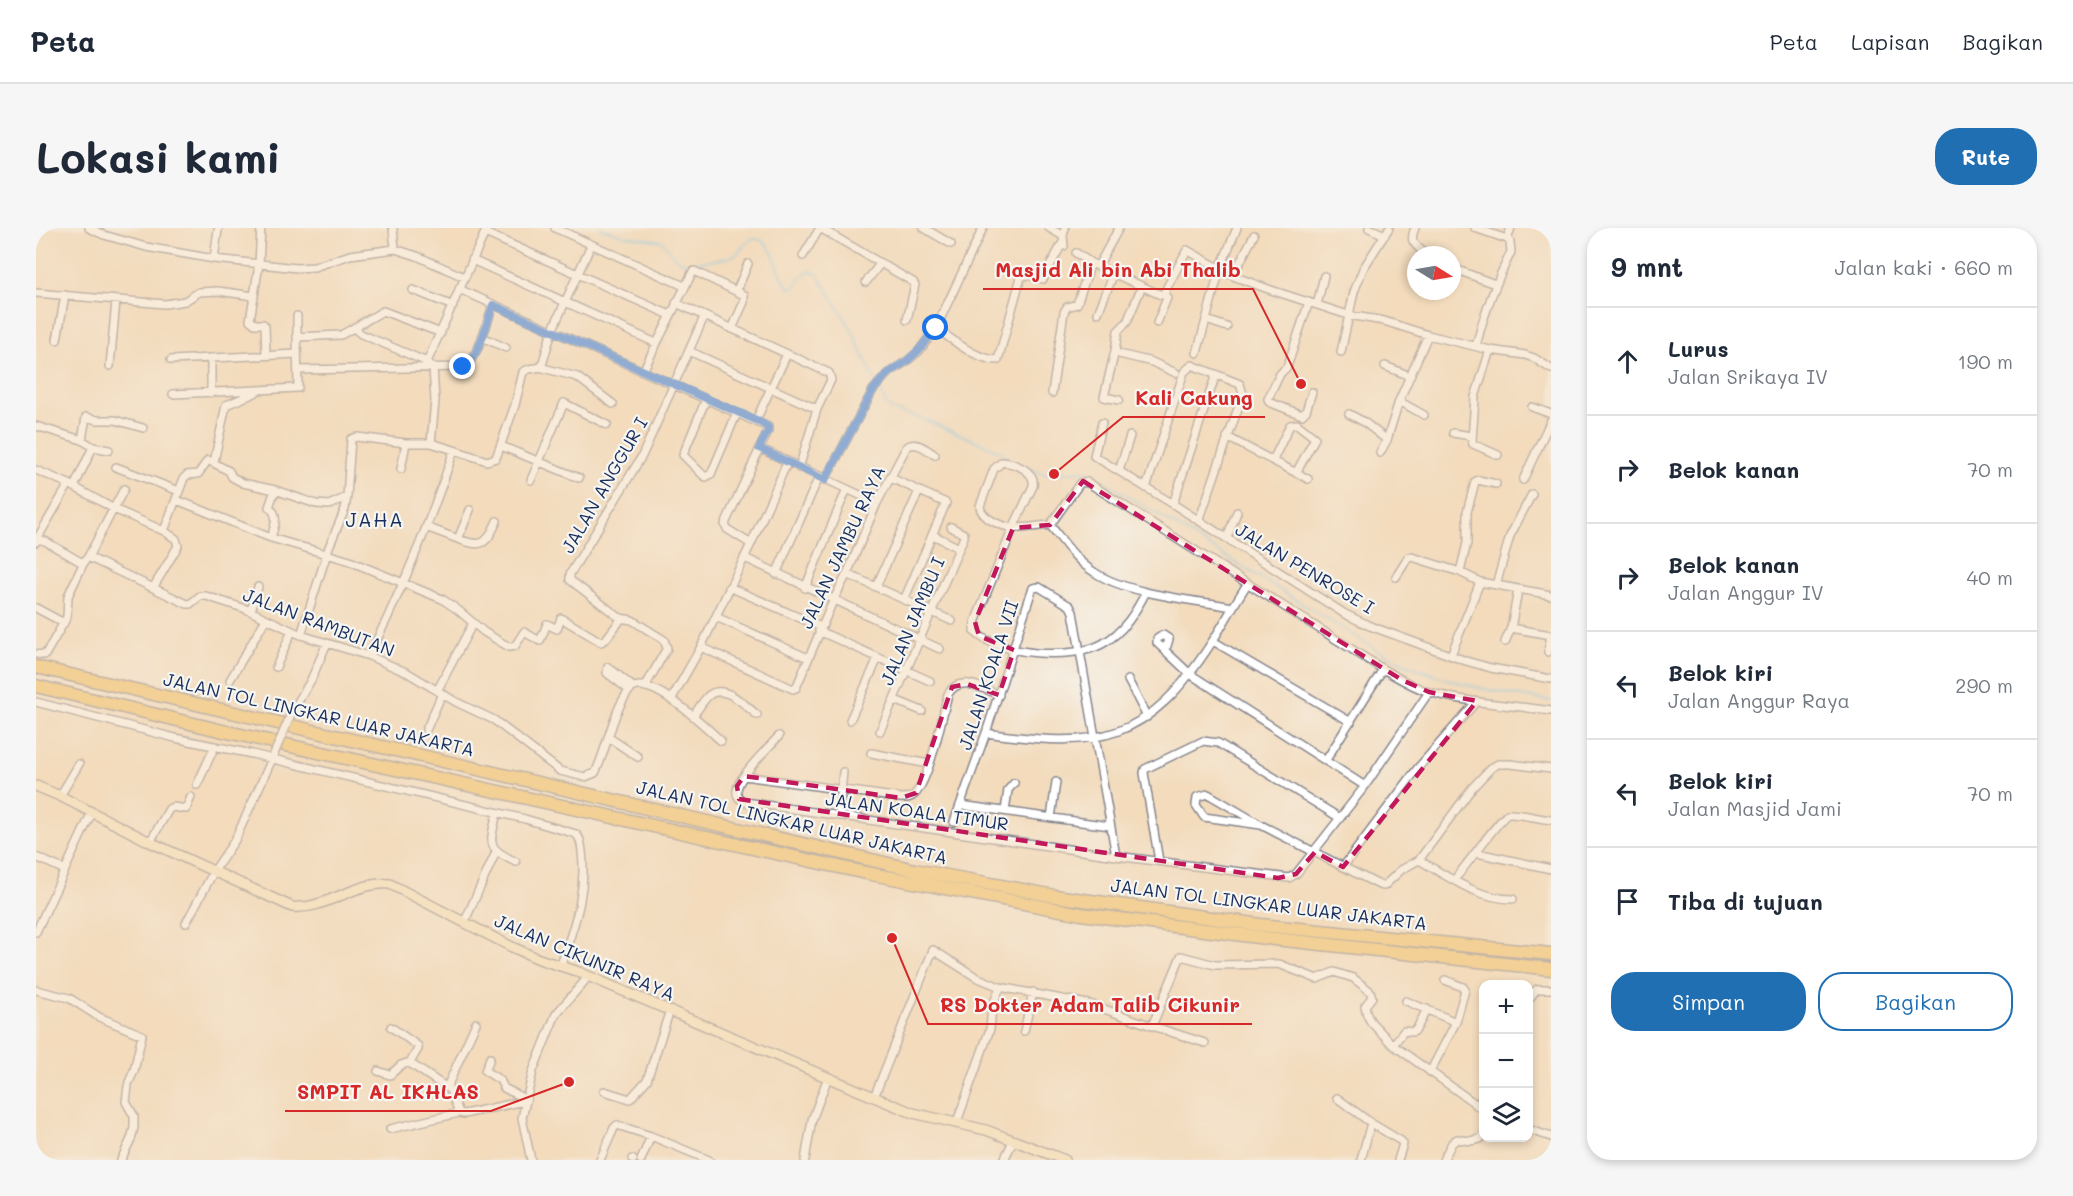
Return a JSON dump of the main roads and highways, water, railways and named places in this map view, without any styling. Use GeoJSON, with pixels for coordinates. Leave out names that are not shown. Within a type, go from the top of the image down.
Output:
{"type":"FeatureCollection","features":[{"type":"Feature","properties":{"kind":"highway","name":"JALAN TOL LINGKAR LUAR JAKARTA"},"geometry":{"type":"LineString","coordinates":[[36,667],[927,872],[1055,896],[1261,925],[1551,954]]}},
{"type":"Feature","properties":{"kind":"highway","name":"JALAN TOL LINGKAR LUAR JAKARTA"},"geometry":{"type":"LineString","coordinates":[[36,686],[265,741],[843,868],[1059,910],[1266,938],[1551,969]]}},
{"type":"Feature","properties":{"kind":"waterway"},"geometry":{"type":"LineString","coordinates":[[600,228],[627,236],[662,241],[678,260],[688,263],[730,257],[753,239],[764,242],[773,254],[782,277],[790,288],[794,287],[806,272],[811,271],[817,274],[849,325],[886,404],[892,410],[920,418],[1000,451],[1012,461]]}},
{"type":"Feature","properties":{"kind":"waterway"},"geometry":{"type":"LineString","coordinates":[[1028,468],[1044,474],[1087,471],[1379,651],[1399,661],[1462,684],[1551,701]]}},
{"type":"Feature","properties":{"kind":"place","name":"Masjid Ali bin Abi Thalib"},"geometry":{"type":"Point","coordinates":[1301,384]}},
{"type":"Feature","properties":{"kind":"place","name":"Kali Cakung"},"geometry":{"type":"Point","coordinates":[1054,474]}},
{"type":"Feature","properties":{"kind":"place","name":"RS Dokter Adam Talib Cikunir"},"geometry":{"type":"Point","coordinates":[892,938]}},
{"type":"Feature","properties":{"kind":"place","name":"SMPIT AL IKHLAS"},"geometry":{"type":"Point","coordinates":[569,1082]}},
{"type":"Feature","properties":{"kind":"district","name":"JAHA"},"geometry":{"type":"Point","coordinates":[375,519]}}]}
